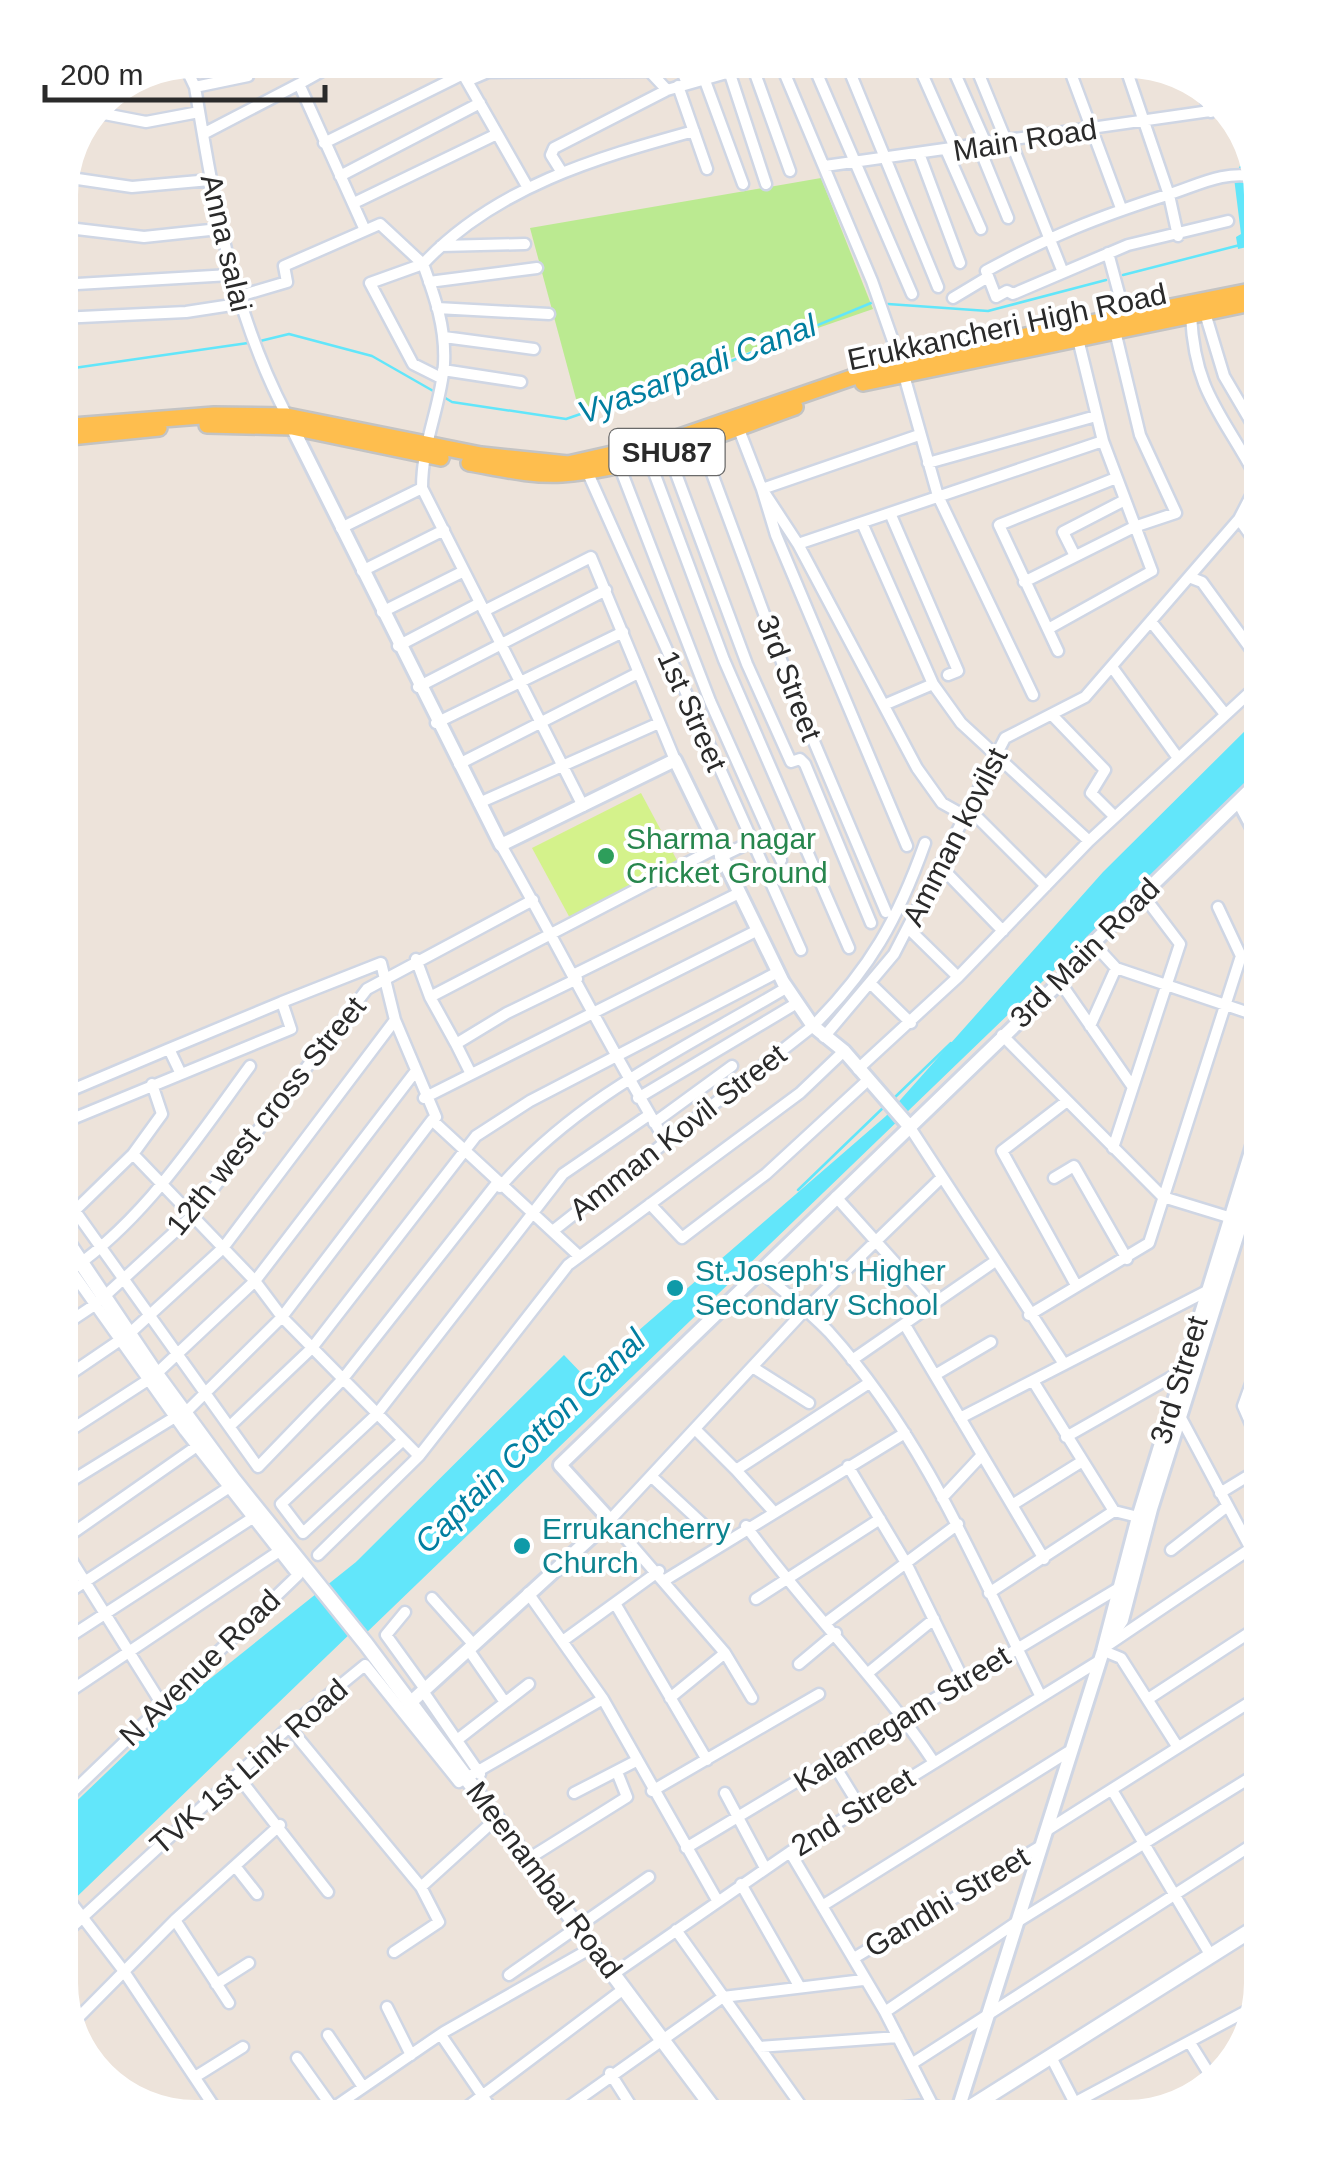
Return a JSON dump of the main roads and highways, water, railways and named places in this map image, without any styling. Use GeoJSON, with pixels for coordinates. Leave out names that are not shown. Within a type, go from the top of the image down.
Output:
{"type":"FeatureCollection","features":[{"type":"Feature","properties":{"kind":"main road","name":"SHU87"},"geometry":{"type":"LineString","coordinates":[[423,449],[568,464],[665,442],[901,368],[1123,325],[1244,293]]}},
{"type":"Feature","properties":{"kind":"main road","name":"Erukkancheri High Road"},"geometry":{"type":"LineString","coordinates":[[78,436],[289,422],[540,474],[586,471],[668,452],[901,368],[1078,339],[1123,325],[1244,305]]}},
{"type":"Feature","properties":{"kind":"main road","name":"SHU87"},"geometry":{"type":"LineString","coordinates":[[78,425],[214,415],[289,422]]}},
{"type":"Feature","properties":{"kind":"main road","name":"Meenambal Road"},"geometry":{"type":"LineString","coordinates":[[78,1266],[185,1421],[474,1777],[498,1818],[707,2100]]}},
{"type":"Feature","properties":{"kind":"main road"},"geometry":{"type":"LineString","coordinates":[[983,2100],[1244,1935]]}},
{"type":"Feature","properties":{"kind":"water"},"geometry":{"type":"Polygon","coordinates":[[[1240,166],[1244,248],[1238,249],[1236,237],[1241,234],[1234,178],[1240,166]]]}},
{"type":"Feature","properties":{"kind":"water"},"geometry":{"type":"Polygon","coordinates":[[[1244,732],[1244,787],[363,1636],[355,1629],[78,1896],[78,1800],[176,1706],[356,1562],[564,1355],[585,1377],[886,1116],[1103,872],[1244,732]]]}},
{"type":"Feature","properties":{"kind":"waterway","name":"Vyasarpadi Canal"},"geometry":{"type":"LineString","coordinates":[[1123,275],[1240,245]]}},
{"type":"Feature","properties":{"kind":"waterway","name":"Vyasarpadi Canal"},"geometry":{"type":"LineString","coordinates":[[888,304],[988,311],[1106,280]]}},
{"type":"Feature","properties":{"kind":"waterway","name":"Vyasarpadi Canal"},"geometry":{"type":"LineString","coordinates":[[442,396],[452,402],[566,419],[712,369],[871,303]]}},
{"type":"Feature","properties":{"kind":"waterway","name":"Vyasarpadi Canal"},"geometry":{"type":"LineString","coordinates":[[256,342],[289,334],[372,356],[435,392]]}},
{"type":"Feature","properties":{"kind":"waterway","name":"Vyasarpadi Canal"},"geometry":{"type":"LineString","coordinates":[[78,367],[248,343]]}},
{"type":"Feature","properties":{"kind":"waterway","name":"Captain Cotton Canal"},"geometry":{"type":"LineString","coordinates":[[892,1100],[951,1043]]}},
{"type":"Feature","properties":{"kind":"waterway","name":"Captain Cotton Canal"},"geometry":{"type":"LineString","coordinates":[[798,1190],[886,1105]]}},
{"type":"Feature","properties":{"kind":"place","name":"Sharma nagar Cricket Ground"},"geometry":{"type":"Point","coordinates":[606,856]}},
{"type":"Feature","properties":{"kind":"place","name":"St.Joseph's Higher Secondary School"},"geometry":{"type":"Point","coordinates":[675,1288]}},
{"type":"Feature","properties":{"kind":"place","name":"Errukancherry Church"},"geometry":{"type":"Point","coordinates":[522,1546]}}]}
